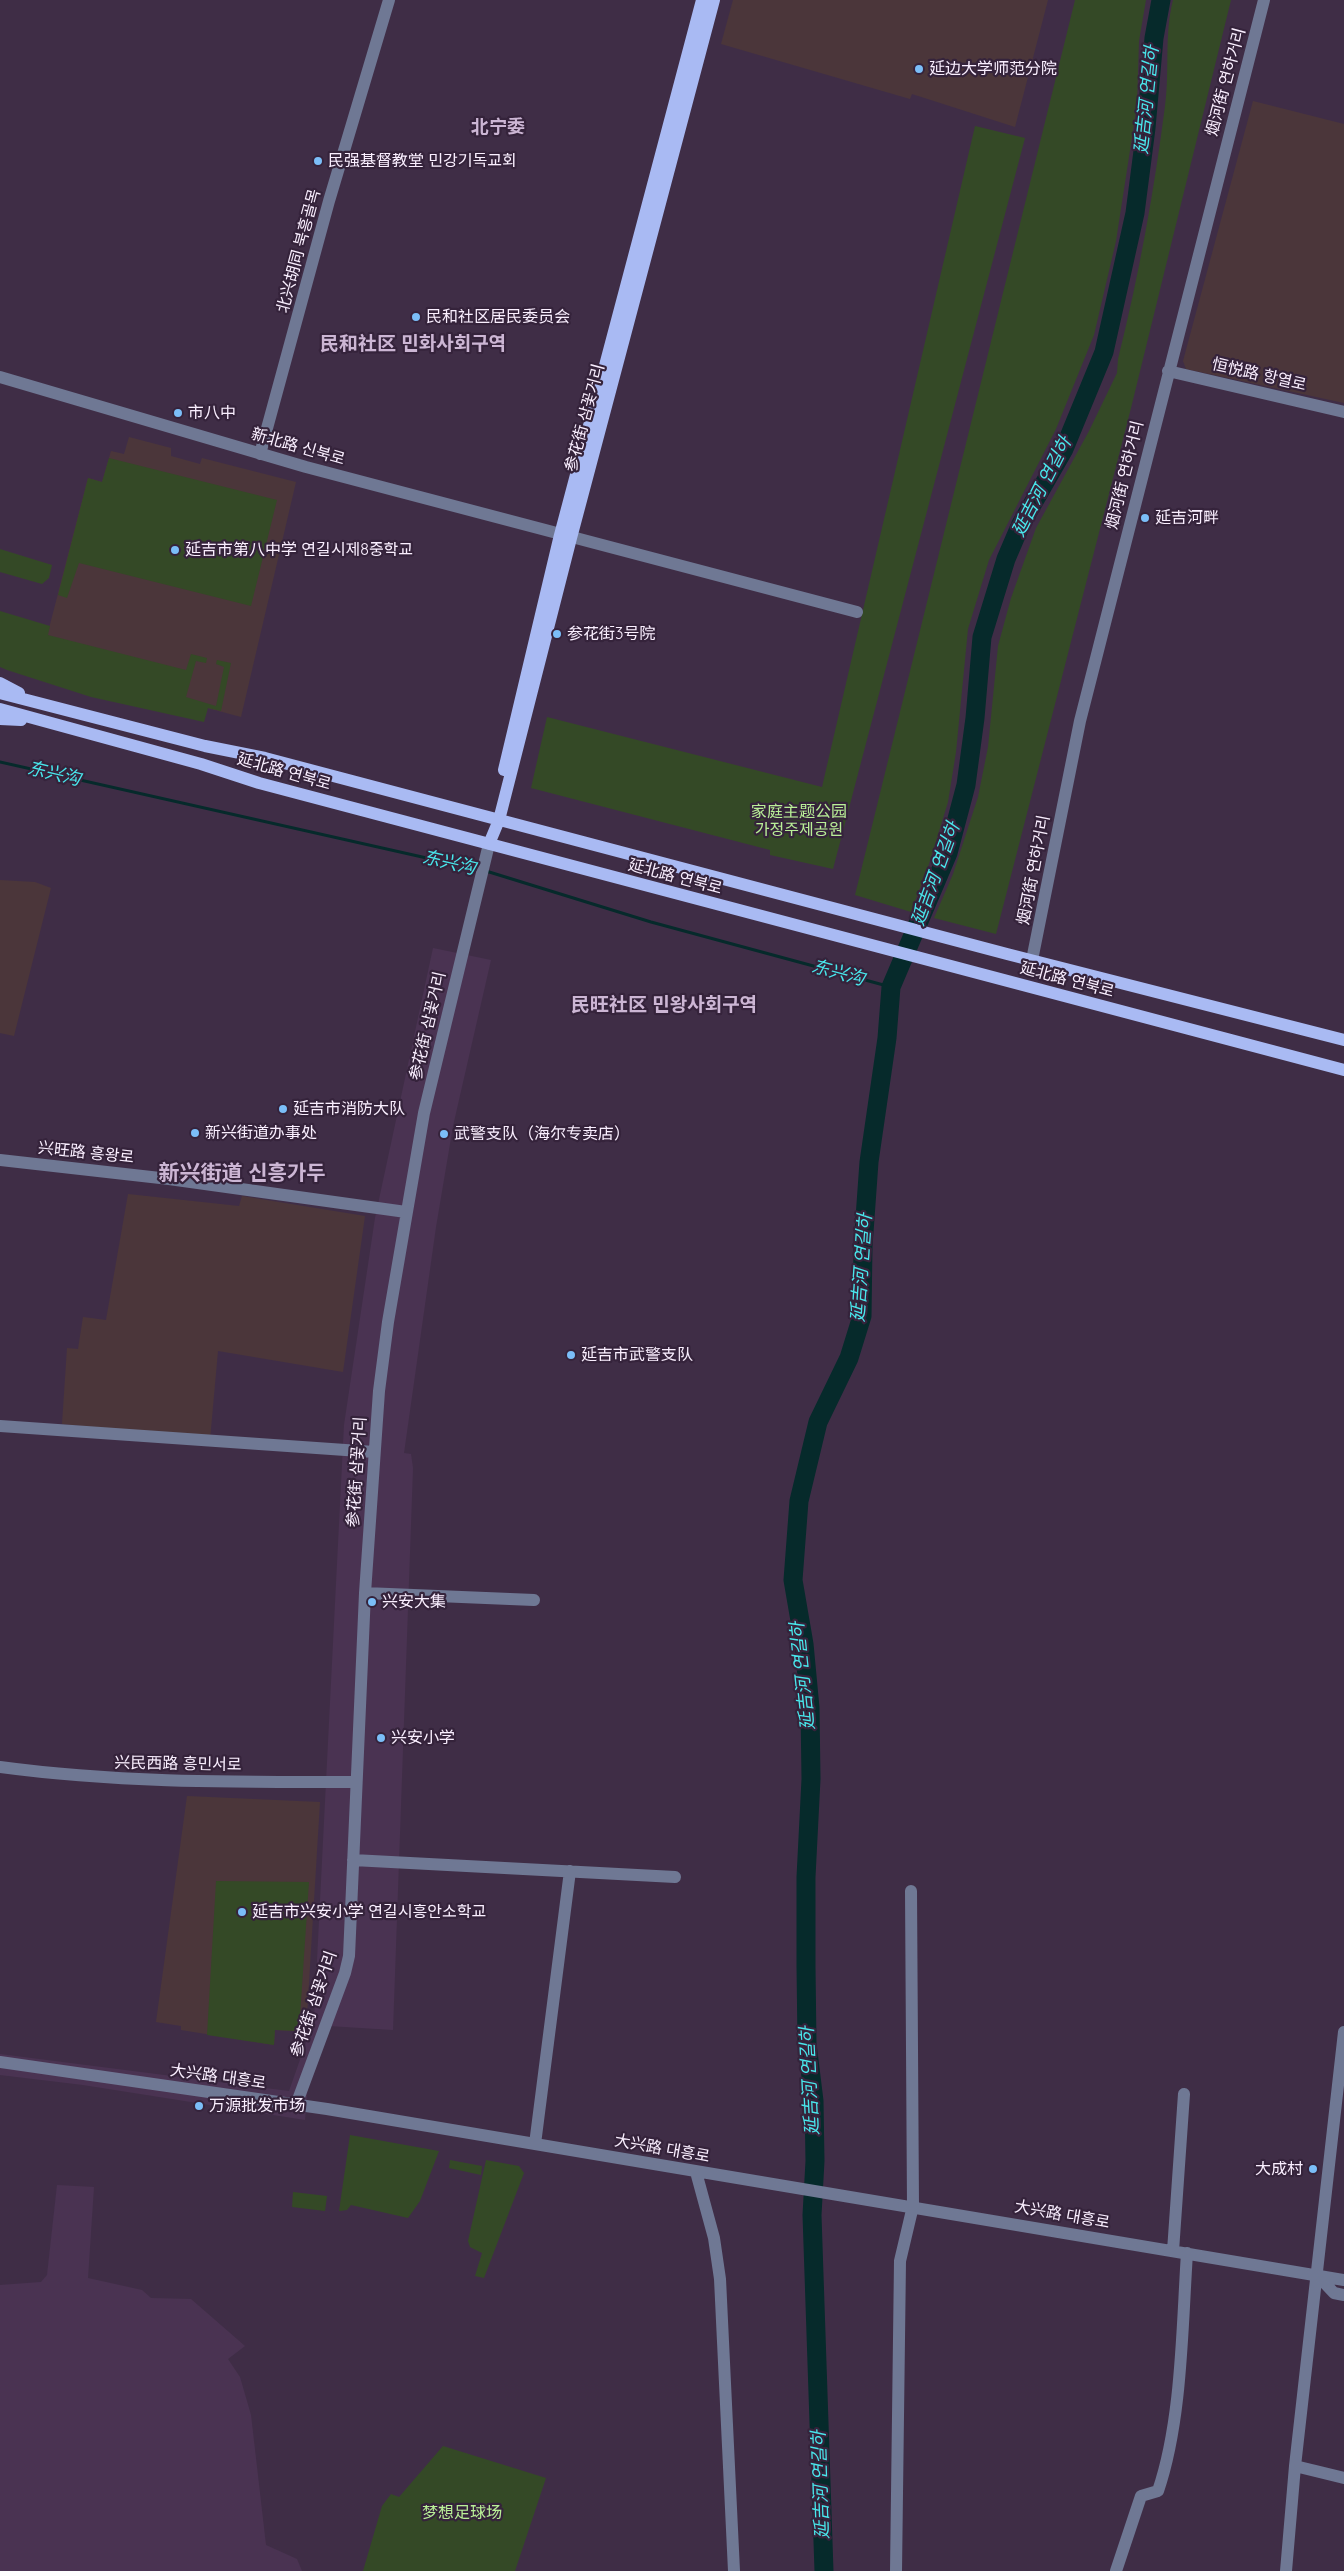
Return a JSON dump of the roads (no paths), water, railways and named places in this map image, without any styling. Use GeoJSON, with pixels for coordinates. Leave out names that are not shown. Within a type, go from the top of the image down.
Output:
{"type":"FeatureCollection","features":[{"type":"Feature","properties":{"kind":"main road","name":"参花街 삼꽃거리"},"geometry":{"type":"LineString","coordinates":[[489,844],[565,536],[702,0]]}},
{"type":"Feature","properties":{"kind":"main road","name":"参花街 삼꽃거리"},"geometry":{"type":"LineString","coordinates":[[565,536],[714,0]]}},
{"type":"Feature","properties":{"kind":"main road"},"geometry":{"type":"LineString","coordinates":[[0,683],[39,704]]}},
{"type":"Feature","properties":{"kind":"main road","name":"延北路 연북로"},"geometry":{"type":"LineString","coordinates":[[0,693],[205,746],[265,758],[1007,954],[1344,1040]]}},
{"type":"Feature","properties":{"kind":"main road","name":"延北路 연북로"},"geometry":{"type":"LineString","coordinates":[[0,709],[34,720],[201,764],[259,783],[827,935],[1344,1070]]}},
{"type":"Feature","properties":{"kind":"main road"},"geometry":{"type":"LineString","coordinates":[[0,719],[34,720]]}},
{"type":"Feature","properties":{"kind":"street","name":"北兴胡同 북흥골목"},"geometry":{"type":"LineString","coordinates":[[260,454],[329,201],[389,0]]}},
{"type":"Feature","properties":{"kind":"street","name":"烟河街 연하거리"},"geometry":{"type":"LineString","coordinates":[[1032,960],[1080,721],[1264,0]]}},
{"type":"Feature","properties":{"kind":"street","name":"恒悦路 항열로"},"geometry":{"type":"LineString","coordinates":[[1168,371],[1344,412]]}},
{"type":"Feature","properties":{"kind":"street","name":"新北路 신북로"},"geometry":{"type":"LineString","coordinates":[[0,377],[260,454],[857,612]]}},
{"type":"Feature","properties":{"kind":"street","name":"参花街 삼꽃거리"},"geometry":{"type":"LineString","coordinates":[[296,2105],[345,1973],[351,1940],[355,1782],[365,1593],[374,1452],[388,1322],[424,1113],[483,862],[489,844]]}},
{"type":"Feature","properties":{"kind":"street","name":"兴旺路 흥왕로"},"geometry":{"type":"LineString","coordinates":[[0,1160],[169,1179],[406,1212]]}},
{"type":"Feature","properties":{"kind":"street"},"geometry":{"type":"LineString","coordinates":[[0,1426],[374,1452]]}},
{"type":"Feature","properties":{"kind":"street"},"geometry":{"type":"LineString","coordinates":[[365,1593],[534,1600]]}},
{"type":"Feature","properties":{"kind":"street","name":"兴民西路 흥민서로"},"geometry":{"type":"LineString","coordinates":[[0,1767],[67,1776],[166,1781],[355,1782]]}},
{"type":"Feature","properties":{"kind":"street"},"geometry":{"type":"LineString","coordinates":[[353,1860],[675,1877]]}},
{"type":"Feature","properties":{"kind":"street"},"geometry":{"type":"LineString","coordinates":[[535,2144],[570,1871]]}},
{"type":"Feature","properties":{"kind":"street"},"geometry":{"type":"LineString","coordinates":[[896,2571],[900,2261],[908,2205],[911,1891]]}},
{"type":"Feature","properties":{"kind":"street"},"geometry":{"type":"LineString","coordinates":[[1286,2571],[1295,2466],[1318,2276],[1330,2143],[1344,2032]]}},
{"type":"Feature","properties":{"kind":"street","name":"大兴路 대흥로"},"geometry":{"type":"LineString","coordinates":[[0,2062],[296,2105],[696,2172],[908,2205],[1344,2280]]}},
{"type":"Feature","properties":{"kind":"street"},"geometry":{"type":"LineString","coordinates":[[1173,2251],[1184,2094]]}},
{"type":"Feature","properties":{"kind":"street"},"geometry":{"type":"LineString","coordinates":[[696,2172],[714,2238],[720,2279],[734,2571]]}},
{"type":"Feature","properties":{"kind":"street"},"geometry":{"type":"LineString","coordinates":[[1116,2571],[1141,2496],[1158,2491],[1168,2462],[1176,2403],[1188,2253]]}},
{"type":"Feature","properties":{"kind":"street"},"geometry":{"type":"LineString","coordinates":[[1318,2276],[1334,2293],[1344,2295]]}},
{"type":"Feature","properties":{"kind":"street"},"geometry":{"type":"LineString","coordinates":[[1295,2466],[1344,2478]]}},
{"type":"Feature","properties":{"kind":"waterway","name":"延吉河 연길하"},"geometry":{"type":"LineString","coordinates":[[824,2571],[812,2215],[815,2161],[814,2101],[807,2044],[806,1877],[811,1779],[810,1708],[804,1644],[793,1580],[799,1501],[818,1422],[849,1358],[862,1316],[863,1246],[869,1162],[887,1038],[891,987],[948,853],[966,785],[975,718],[982,637],[1006,559],[1021,524],[1064,449],[1104,352],[1135,213],[1146,128],[1154,38],[1161,0]]}},
{"type":"Feature","properties":{"kind":"waterway","name":"东兴沟"},"geometry":{"type":"LineString","coordinates":[[0,762],[480,870]]}},
{"type":"Feature","properties":{"kind":"waterway","name":"东兴沟"},"geometry":{"type":"LineString","coordinates":[[486,871],[651,922],[891,987]]}},
{"type":"Feature","properties":{"kind":"place","name":"延边大学师范分院"},"geometry":{"type":"Point","coordinates":[919,69]}},
{"type":"Feature","properties":{"kind":"place","name":"民强基督教堂 민강기독교회"},"geometry":{"type":"Point","coordinates":[318,161]}},
{"type":"Feature","properties":{"kind":"place","name":"民和社区居民委员会"},"geometry":{"type":"Point","coordinates":[416,317]}},
{"type":"Feature","properties":{"kind":"place","name":"市八中"},"geometry":{"type":"Point","coordinates":[178,413]}},
{"type":"Feature","properties":{"kind":"place","name":"延吉河畔"},"geometry":{"type":"Point","coordinates":[1145,518]}},
{"type":"Feature","properties":{"kind":"place","name":"延吉市第八中学 연길시제8중학교"},"geometry":{"type":"Point","coordinates":[175,550]}},
{"type":"Feature","properties":{"kind":"place","name":"参花街3号院"},"geometry":{"type":"Point","coordinates":[557,634]}},
{"type":"Feature","properties":{"kind":"place","name":"延吉市消防大队"},"geometry":{"type":"Point","coordinates":[283,1109]}},
{"type":"Feature","properties":{"kind":"place","name":"新兴街道办事处"},"geometry":{"type":"Point","coordinates":[195,1133]}},
{"type":"Feature","properties":{"kind":"place","name":"武警支队（海尔专卖店）"},"geometry":{"type":"Point","coordinates":[444,1134]}},
{"type":"Feature","properties":{"kind":"place","name":"延吉市武警支队"},"geometry":{"type":"Point","coordinates":[571,1355]}},
{"type":"Feature","properties":{"kind":"place","name":"兴安大集"},"geometry":{"type":"Point","coordinates":[372,1602]}},
{"type":"Feature","properties":{"kind":"place","name":"兴安小学"},"geometry":{"type":"Point","coordinates":[381,1738]}},
{"type":"Feature","properties":{"kind":"place","name":"延吉市兴安小学 연길시흥안소학교"},"geometry":{"type":"Point","coordinates":[242,1912]}},
{"type":"Feature","properties":{"kind":"place","name":"万源批发市场"},"geometry":{"type":"Point","coordinates":[199,2106]}},
{"type":"Feature","properties":{"kind":"place","name":"大成村"},"geometry":{"type":"Point","coordinates":[1313,2169]}},
{"type":"Feature","properties":{"kind":"district","name":"北宁委"},"geometry":{"type":"Point","coordinates":[498,128]}},
{"type":"Feature","properties":{"kind":"district","name":"民和社区 민화사회구역"},"geometry":{"type":"Point","coordinates":[413,344]}},
{"type":"Feature","properties":{"kind":"district","name":"民旺社区 민왕사회구역"},"geometry":{"type":"Point","coordinates":[664,1005]}},
{"type":"Feature","properties":{"kind":"district","name":"新兴街道 신흥가두"},"geometry":{"type":"Point","coordinates":[242,1174]}},
{"type":"Feature","properties":{"kind":"park label","name":"家庭主题公园 가정주제공원"},"geometry":{"type":"Point","coordinates":[799,821]}},
{"type":"Feature","properties":{"kind":"park label","name":"梦想足球场"},"geometry":{"type":"Point","coordinates":[462,2513]}}]}
